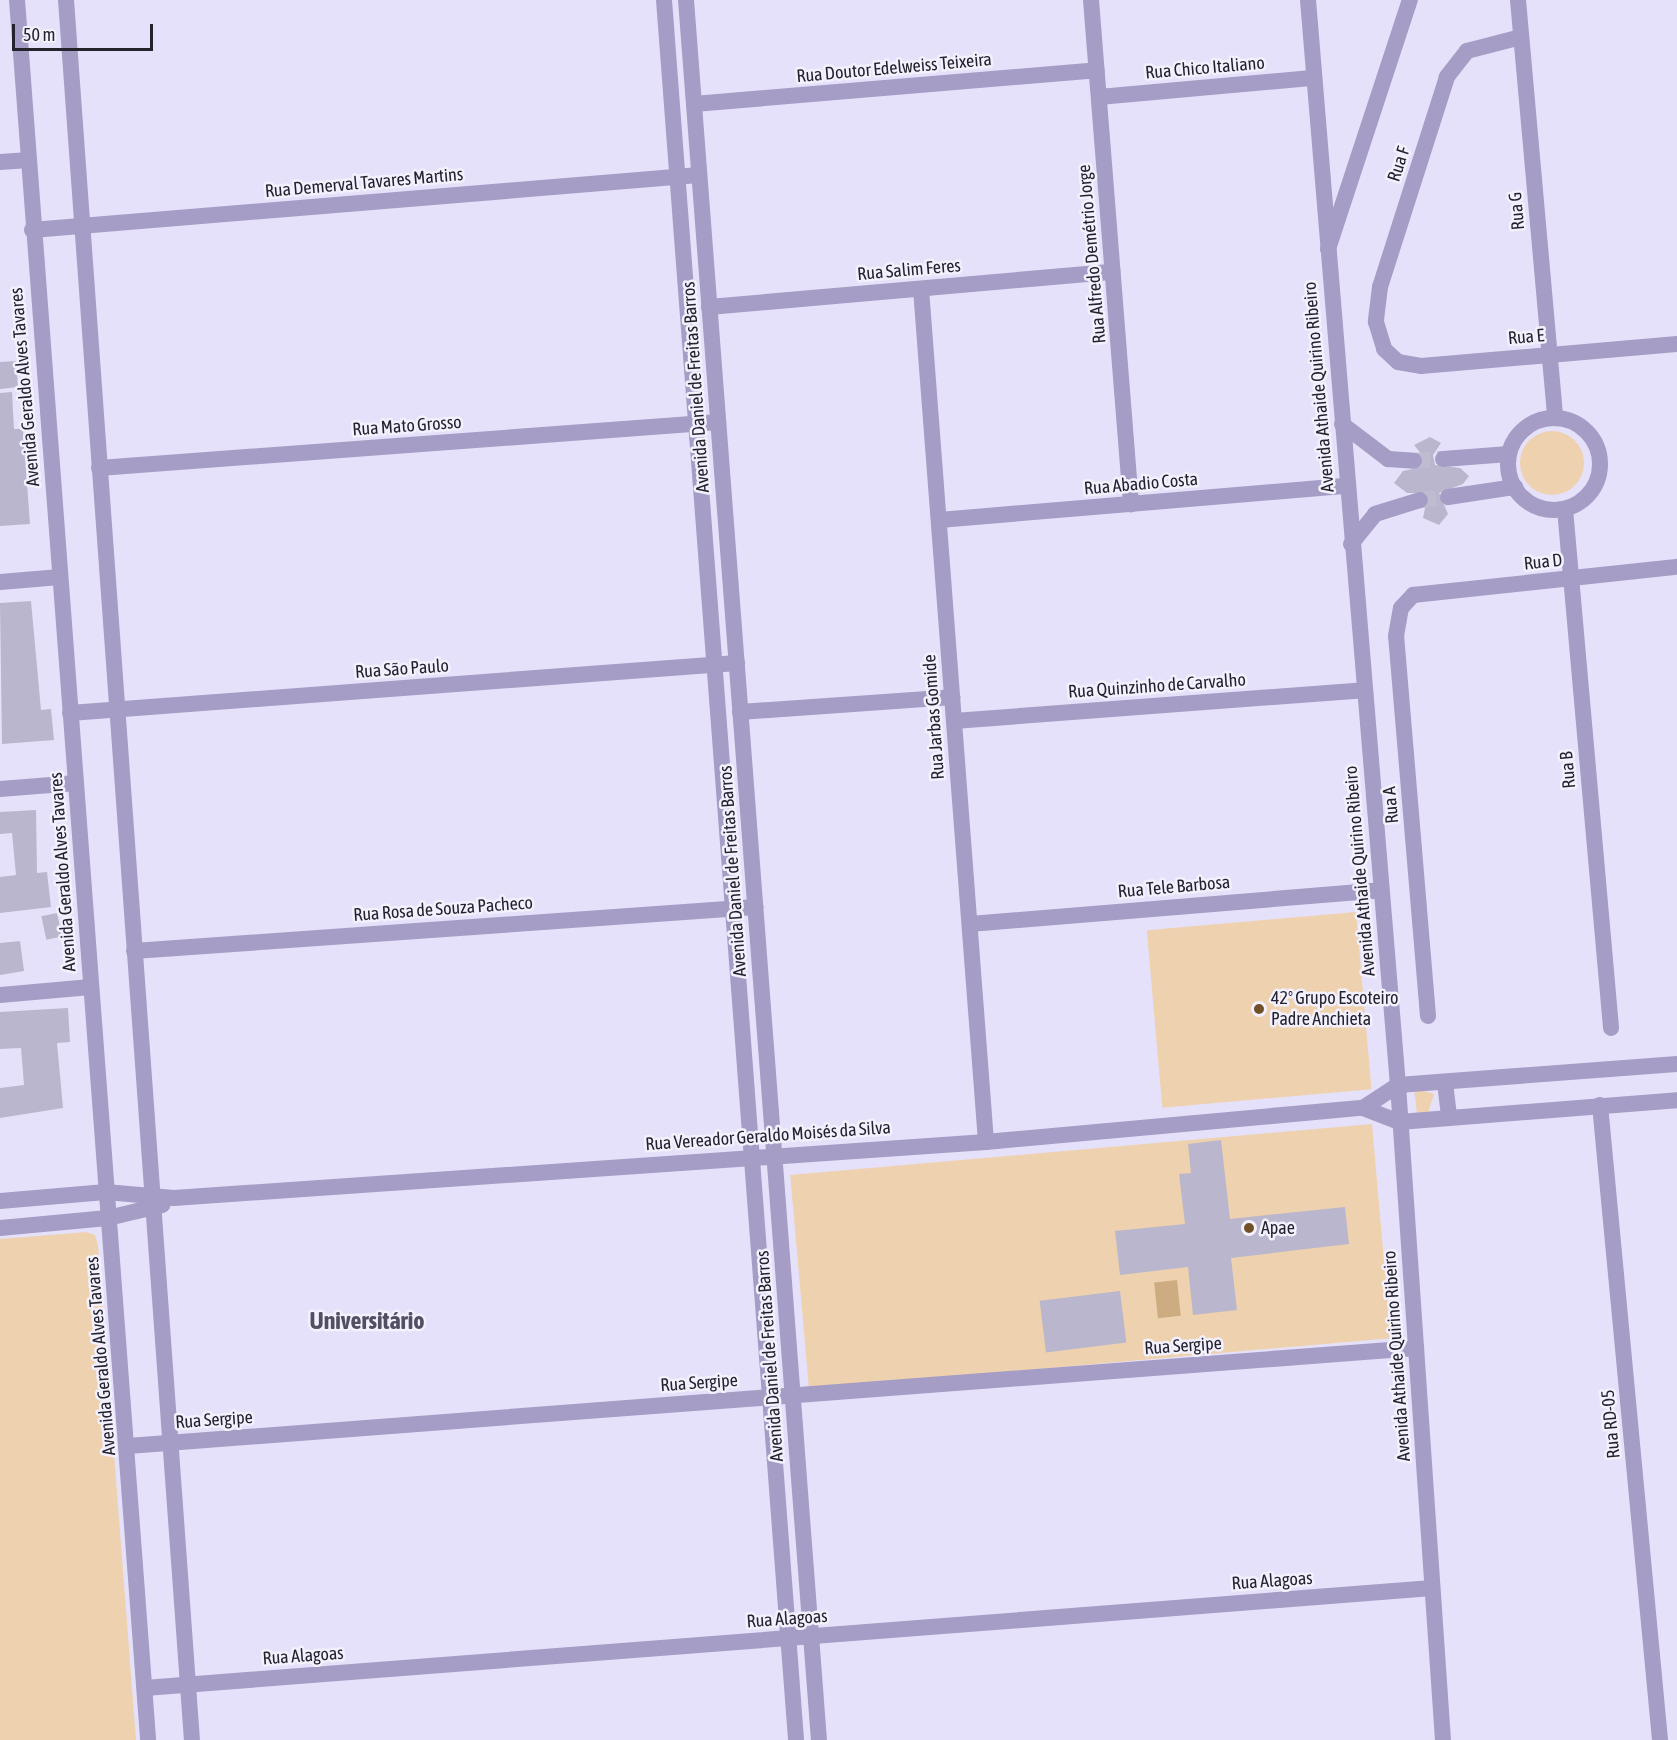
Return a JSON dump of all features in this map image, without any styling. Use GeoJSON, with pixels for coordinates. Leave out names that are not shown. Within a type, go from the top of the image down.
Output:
{"type":"FeatureCollection","features":[{"type":"Feature","properties":{"kind":"street","name":"Avenida Geraldo Alves Tavares"},"geometry":{"type":"LineString","coordinates":[[17,0],[32,230],[108,1218],[128,1446],[148,1740]]}},
{"type":"Feature","properties":{"kind":"street"},"geometry":{"type":"LineString","coordinates":[[66,0],[150,1192],[192,1740]]}},
{"type":"Feature","properties":{"kind":"street","name":"Avenida Daniel de Freitas Barros"},"geometry":{"type":"LineString","coordinates":[[664,0],[796,1740]]}},
{"type":"Feature","properties":{"kind":"street","name":"Avenida Daniel de Freitas Barros"},"geometry":{"type":"LineString","coordinates":[[686,0],[819,1740]]}},
{"type":"Feature","properties":{"kind":"street","name":"Rua Alfredo Demétrio Jorge"},"geometry":{"type":"LineString","coordinates":[[1091,0],[1131,504]]}},
{"type":"Feature","properties":{"kind":"street","name":"Avenida Athaide Quirino Ribeiro"},"geometry":{"type":"LineString","coordinates":[[1308,0],[1351,544],[1398,1085],[1443,1740]]}},
{"type":"Feature","properties":{"kind":"street"},"geometry":{"type":"LineString","coordinates":[[1328,250],[1410,0]]}},
{"type":"Feature","properties":{"kind":"street","name":"Rua G"},"geometry":{"type":"LineString","coordinates":[[1518,0],[1555,418]]}},
{"type":"Feature","properties":{"kind":"street","name":"Rua F"},"geometry":{"type":"LineString","coordinates":[[1384,349],[1376,322],[1380,287],[1447,77],[1467,51],[1521,37]]}},
{"type":"Feature","properties":{"kind":"street","name":"Rua Doutor Edelweiss Teixeira"},"geometry":{"type":"LineString","coordinates":[[694,104],[1097,70]]}},
{"type":"Feature","properties":{"kind":"street","name":"Rua Chico Italiano"},"geometry":{"type":"LineString","coordinates":[[1099,97],[1314,78]]}},
{"type":"Feature","properties":{"kind":"street"},"geometry":{"type":"LineString","coordinates":[[0,162],[29,160]]}},
{"type":"Feature","properties":{"kind":"street","name":"Rua Demerval Tavares Martins"},"geometry":{"type":"LineString","coordinates":[[32,230],[699,175]]}},
{"type":"Feature","properties":{"kind":"street","name":"Rua Salim Feres"},"geometry":{"type":"LineString","coordinates":[[709,307],[1112,272]]}},
{"type":"Feature","properties":{"kind":"street","name":"Rua Jarbas Gomide"},"geometry":{"type":"LineString","coordinates":[[921,289],[986,1142]]}},
{"type":"Feature","properties":{"kind":"street","name":"Rua E"},"geometry":{"type":"LineString","coordinates":[[1384,349],[1398,362],[1421,366],[1677,344]]}},
{"type":"Feature","properties":{"kind":"street"},"geometry":{"type":"LineString","coordinates":[[1555,418],[1585,430],[1600,459],[1592,491],[1565,509],[1536,506],[1515,488],[1509,454],[1525,428],[1555,418]]}},
{"type":"Feature","properties":{"kind":"street","name":"Rua Mato Grosso"},"geometry":{"type":"LineString","coordinates":[[99,468],[718,422]]}},
{"type":"Feature","properties":{"kind":"street"},"geometry":{"type":"LineString","coordinates":[[1342,424],[1388,459],[1414,461]]}},
{"type":"Feature","properties":{"kind":"street"},"geometry":{"type":"LineString","coordinates":[[1443,459],[1509,454]]}},
{"type":"Feature","properties":{"kind":"street","name":"Rua Abadio Costa"},"geometry":{"type":"LineString","coordinates":[[939,520],[1347,486]]}},
{"type":"Feature","properties":{"kind":"street"},"geometry":{"type":"LineString","coordinates":[[1448,497],[1515,488]]}},
{"type":"Feature","properties":{"kind":"street"},"geometry":{"type":"LineString","coordinates":[[1351,544],[1375,514],[1420,500]]}},
{"type":"Feature","properties":{"kind":"street","name":"Rua B"},"geometry":{"type":"LineString","coordinates":[[1565,509],[1611,1028]]}},
{"type":"Feature","properties":{"kind":"street","name":"Rua D"},"geometry":{"type":"LineString","coordinates":[[1413,595],[1677,567]]}},
{"type":"Feature","properties":{"kind":"street"},"geometry":{"type":"LineString","coordinates":[[0,582],[60,577]]}},
{"type":"Feature","properties":{"kind":"street","name":"Rua A"},"geometry":{"type":"LineString","coordinates":[[1413,595],[1401,608],[1396,636],[1428,1016]]}},
{"type":"Feature","properties":{"kind":"street","name":"Rua São Paulo"},"geometry":{"type":"LineString","coordinates":[[70,713],[736,663]]}},
{"type":"Feature","properties":{"kind":"street","name":"Rua Quinzinho de Carvalho"},"geometry":{"type":"LineString","coordinates":[[954,721],[1364,690]]}},
{"type":"Feature","properties":{"kind":"street"},"geometry":{"type":"LineString","coordinates":[[741,712],[952,697]]}},
{"type":"Feature","properties":{"kind":"street"},"geometry":{"type":"LineString","coordinates":[[0,789],[75,783]]}},
{"type":"Feature","properties":{"kind":"street","name":"Rua Tele Barbosa"},"geometry":{"type":"LineString","coordinates":[[970,924],[1381,890]]}},
{"type":"Feature","properties":{"kind":"street","name":"Rua Rosa de Souza Pacheco"},"geometry":{"type":"LineString","coordinates":[[134,951],[755,907]]}},
{"type":"Feature","properties":{"kind":"street"},"geometry":{"type":"LineString","coordinates":[[0,995],[91,987]]}},
{"type":"Feature","properties":{"kind":"street"},"geometry":{"type":"LineString","coordinates":[[1398,1085],[1677,1064]]}},
{"type":"Feature","properties":{"kind":"street"},"geometry":{"type":"LineString","coordinates":[[1445,1083],[1449,1116]]}},
{"type":"Feature","properties":{"kind":"street","name":"Rua Vereador Geraldo Moisés da Silva"},"geometry":{"type":"LineString","coordinates":[[1363,1108],[1398,1085]]}},
{"type":"Feature","properties":{"kind":"street"},"geometry":{"type":"LineString","coordinates":[[1399,1122],[1449,1116],[1677,1100]]}},
{"type":"Feature","properties":{"kind":"street","name":"Rua RD-05"},"geometry":{"type":"LineString","coordinates":[[1600,1105],[1660,1740]]}},
{"type":"Feature","properties":{"kind":"street","name":"Rua Vereador Geraldo Moisés da Silva"},"geometry":{"type":"LineString","coordinates":[[0,1201],[106,1192],[150,1192],[174,1198],[752,1156],[986,1142],[1363,1108],[1399,1122]]}},
{"type":"Feature","properties":{"kind":"street","name":"Rua Vereador Geraldo Moisés da Silva"},"geometry":{"type":"LineString","coordinates":[[0,1228],[108,1218],[152,1210],[174,1198]]}},
{"type":"Feature","properties":{"kind":"street","name":"Rua Sergipe"},"geometry":{"type":"LineString","coordinates":[[128,1446],[1416,1348]]}},
{"type":"Feature","properties":{"kind":"street","name":"Rua Alagoas"},"geometry":{"type":"LineString","coordinates":[[145,1688],[1432,1588]]}},
{"type":"Feature","properties":{"kind":"shaded area"},"geometry":{"type":"Polygon","coordinates":[[[1552,431],[1570,437],[1578,445],[1584,463],[1578,481],[1570,489],[1552,495],[1534,489],[1526,481],[1520,463],[1526,445],[1534,437],[1552,431]]]}},
{"type":"Feature","properties":{"kind":"shaded area","name":"42º Grupo Escoteiro Padre Anchieta"},"geometry":{"type":"Polygon","coordinates":[[[1356,912],[1372,1089],[1162,1108],[1147,930],[1356,912]]]}},
{"type":"Feature","properties":{"kind":"shaded area"},"geometry":{"type":"Polygon","coordinates":[[[1414,1088],[1434,1094],[1428,1113],[1417,1114],[1414,1088]]]}},
{"type":"Feature","properties":{"kind":"shaded area"},"geometry":{"type":"Polygon","coordinates":[[[1372,1124],[1391,1338],[809,1389],[790,1175],[1372,1124]]]}},
{"type":"Feature","properties":{"kind":"shaded area"},"geometry":{"type":"Polygon","coordinates":[[[86,1232],[95,1235],[98,1245],[136,1740],[0,1740],[0,1239],[86,1232]]]}},
{"type":"Feature","properties":{"kind":"shaded area"},"geometry":{"type":"Polygon","coordinates":[[[1177,1280],[1181,1316],[1158,1318],[1154,1282],[1177,1280]]]}},
{"type":"Feature","properties":{"kind":"building"},"geometry":{"type":"Polygon","coordinates":[[[16,361],[18,387],[0,389],[0,362],[16,361]]]}},
{"type":"Feature","properties":{"kind":"building"},"geometry":{"type":"Polygon","coordinates":[[[12,392],[14,429],[23,429],[30,524],[0,526],[0,393],[12,392]]]}},
{"type":"Feature","properties":{"kind":"building"},"geometry":{"type":"Polygon","coordinates":[[[1430,437],[1441,443],[1433,455],[1435,465],[1460,468],[1469,476],[1463,484],[1439,493],[1448,514],[1439,525],[1423,518],[1428,493],[1407,493],[1394,483],[1403,471],[1422,467],[1424,457],[1414,445],[1430,437]]]}},
{"type":"Feature","properties":{"kind":"building"},"geometry":{"type":"Polygon","coordinates":[[[31,601],[41,710],[51,709],[54,740],[2,744],[0,603],[31,601]]]}},
{"type":"Feature","properties":{"kind":"building"},"geometry":{"type":"Polygon","coordinates":[[[36,810],[37,873],[47,872],[51,907],[0,913],[0,877],[16,875],[12,833],[0,834],[0,812],[36,810]]]}},
{"type":"Feature","properties":{"kind":"building"},"geometry":{"type":"Polygon","coordinates":[[[57,913],[62,936],[46,940],[41,916],[57,913]]]}},
{"type":"Feature","properties":{"kind":"building"},"geometry":{"type":"Polygon","coordinates":[[[20,941],[24,971],[0,975],[0,943],[20,941]]]}},
{"type":"Feature","properties":{"kind":"building"},"geometry":{"type":"Polygon","coordinates":[[[68,1008],[70,1042],[57,1043],[63,1108],[0,1118],[0,1088],[24,1085],[21,1048],[0,1049],[0,1012],[68,1008]]]}},
{"type":"Feature","properties":{"kind":"building","name":"Apae"},"geometry":{"type":"Polygon","coordinates":[[[1221,1140],[1230,1219],[1345,1207],[1349,1244],[1231,1258],[1237,1310],[1193,1315],[1188,1267],[1120,1275],[1115,1231],[1185,1224],[1179,1174],[1191,1173],[1188,1144],[1221,1140]]]}},
{"type":"Feature","properties":{"kind":"building"},"geometry":{"type":"Polygon","coordinates":[[[1120,1291],[1126,1343],[1046,1352],[1040,1301],[1120,1291]]]}},
{"type":"Feature","properties":{"kind":"tunnel"},"geometry":{"type":"LineString","coordinates":[[1414,461],[1443,459]]}},
{"type":"Feature","properties":{"kind":"tunnel"},"geometry":{"type":"LineString","coordinates":[[1420,500],[1448,497]]}},
{"type":"Feature","properties":{"kind":"place","name":"42º Grupo Escoteiro Padre Anchieta"},"geometry":{"type":"Point","coordinates":[1259,1009]}},
{"type":"Feature","properties":{"kind":"place","name":"Apae"},"geometry":{"type":"Point","coordinates":[1249,1228]}},
{"type":"Feature","properties":{"kind":"district","name":"Universitário"},"geometry":{"type":"Point","coordinates":[367,1321]}}]}
